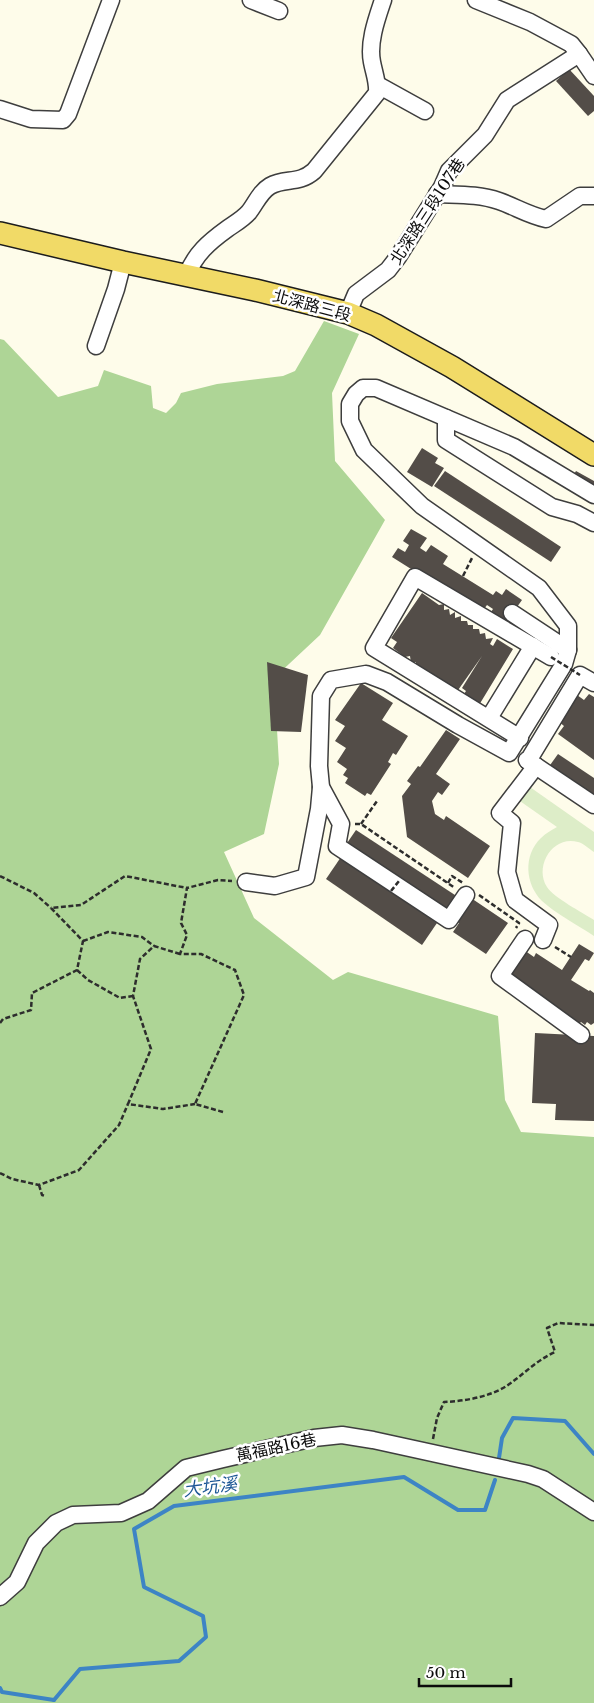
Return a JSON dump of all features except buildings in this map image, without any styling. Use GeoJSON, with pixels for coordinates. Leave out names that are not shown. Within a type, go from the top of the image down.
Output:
{"type":"FeatureCollection","features":[{"type":"Feature","properties":{"kind":"main road","name":"北深路三段"},"geometry":{"type":"LineString","coordinates":[[0,233],[255,290],[348,314],[376,326],[452,367],[594,455]]}},
{"type":"Feature","properties":{"kind":"street"},"geometry":{"type":"LineString","coordinates":[[0,109],[31,119],[63,120],[68,114],[111,0]]}},
{"type":"Feature","properties":{"kind":"street"},"geometry":{"type":"LineString","coordinates":[[251,0],[279,11]]}},
{"type":"Feature","properties":{"kind":"street"},"geometry":{"type":"LineString","coordinates":[[187,275],[202,249],[248,213],[260,194],[266,189],[279,182],[300,180],[314,172],[377,93],[378,85],[371,60],[374,24],[383,0]]}},
{"type":"Feature","properties":{"kind":"street"},"geometry":{"type":"LineString","coordinates":[[476,0],[530,22],[571,44],[594,76]]}},
{"type":"Feature","properties":{"kind":"street","name":"北深路三段107巷"},"geometry":{"type":"LineString","coordinates":[[348,314],[356,294],[364,287],[376,281],[398,257],[450,171],[484,135],[507,100],[579,54]]}},
{"type":"Feature","properties":{"kind":"street"},"geometry":{"type":"LineString","coordinates":[[378,85],[425,111]]}},
{"type":"Feature","properties":{"kind":"street"},"geometry":{"type":"LineString","coordinates":[[437,194],[475,196],[499,201],[528,215],[546,220],[580,196],[594,196]]}},
{"type":"Feature","properties":{"kind":"street"},"geometry":{"type":"LineString","coordinates":[[96,346],[116,289],[123,262]]}},
{"type":"Feature","properties":{"kind":"street"},"geometry":{"type":"LineString","coordinates":[[509,753],[564,664],[568,650],[568,626],[539,588],[422,506],[364,450],[350,421],[350,404],[356,394],[363,388],[376,388],[514,447],[594,495]]}},
{"type":"Feature","properties":{"kind":"street"},"geometry":{"type":"LineString","coordinates":[[446,418],[446,440],[552,507],[577,514],[594,523]]}},
{"type":"Feature","properties":{"kind":"street"},"geometry":{"type":"LineString","coordinates":[[520,738],[374,648],[415,577],[551,657]]}},
{"type":"Feature","properties":{"kind":"street"},"geometry":{"type":"LineString","coordinates":[[512,613],[568,650]]}},
{"type":"Feature","properties":{"kind":"street"},"geometry":{"type":"LineString","coordinates":[[489,718],[533,646]]}},
{"type":"Feature","properties":{"kind":"street"},"geometry":{"type":"LineString","coordinates":[[246,882],[275,886],[306,877],[322,787],[319,766],[321,696],[331,680],[366,674],[387,682],[458,725],[509,753],[532,763],[594,805]]}},
{"type":"Feature","properties":{"kind":"street"},"geometry":{"type":"LineString","coordinates":[[543,940],[549,925],[515,900],[507,872],[512,823],[500,813],[587,679]]}},
{"type":"Feature","properties":{"kind":"street"},"geometry":{"type":"LineString","coordinates":[[322,787],[341,824],[336,846],[449,920],[469,891]]}},
{"type":"Feature","properties":{"kind":"street"},"geometry":{"type":"LineString","coordinates":[[525,939],[500,976],[581,1035]]}},
{"type":"Feature","properties":{"kind":"street","name":"萬福路16巷"},"geometry":{"type":"LineString","coordinates":[[0,1597],[17,1582],[36,1543],[56,1523],[73,1515],[121,1513],[148,1501],[186,1468],[314,1438],[342,1435],[373,1440],[528,1474],[544,1479],[594,1512]]}},
{"type":"Feature","properties":{"kind":"path"},"geometry":{"type":"LineString","coordinates":[[463,576],[476,550]]}},
{"type":"Feature","properties":{"kind":"path"},"geometry":{"type":"LineString","coordinates":[[551,657],[587,679]]}},
{"type":"Feature","properties":{"kind":"path"},"geometry":{"type":"LineString","coordinates":[[361,824],[377,801]]}},
{"type":"Feature","properties":{"kind":"path"},"geometry":{"type":"LineString","coordinates":[[341,824],[361,824],[448,882],[469,891]]}},
{"type":"Feature","properties":{"kind":"path"},"geometry":{"type":"LineString","coordinates":[[0,876],[34,893],[82,941]]}},
{"type":"Feature","properties":{"kind":"path"},"geometry":{"type":"LineString","coordinates":[[51,908],[80,905],[125,876],[188,888],[218,880],[246,882]]}},
{"type":"Feature","properties":{"kind":"path"},"geometry":{"type":"LineString","coordinates":[[448,882],[452,876],[469,891],[519,923]]}},
{"type":"Feature","properties":{"kind":"path"},"geometry":{"type":"LineString","coordinates":[[391,891],[399,882]]}},
{"type":"Feature","properties":{"kind":"path"},"geometry":{"type":"LineString","coordinates":[[180,954],[187,935],[181,924],[188,888]]}},
{"type":"Feature","properties":{"kind":"path"},"geometry":{"type":"LineString","coordinates":[[82,941],[108,932],[142,937],[154,946],[180,954],[202,954],[235,970],[244,995],[194,1104]]}},
{"type":"Feature","properties":{"kind":"path"},"geometry":{"type":"LineString","coordinates":[[543,940],[571,957]]}},
{"type":"Feature","properties":{"kind":"path"},"geometry":{"type":"LineString","coordinates":[[77,970],[82,941]]}},
{"type":"Feature","properties":{"kind":"path"},"geometry":{"type":"LineString","coordinates":[[0,1173],[12,1179],[39,1185],[79,1170],[119,1125],[150,1049],[133,996],[140,959],[154,946]]}},
{"type":"Feature","properties":{"kind":"path"},"geometry":{"type":"LineString","coordinates":[[77,970],[88,980],[120,998],[133,996]]}},
{"type":"Feature","properties":{"kind":"path"},"geometry":{"type":"LineString","coordinates":[[0,1023],[3,1019],[31,1010],[32,993],[77,970]]}},
{"type":"Feature","properties":{"kind":"path"},"geometry":{"type":"LineString","coordinates":[[128,1104],[163,1109],[194,1104],[223,1112]]}},
{"type":"Feature","properties":{"kind":"path"},"geometry":{"type":"LineString","coordinates":[[39,1185],[42,1195],[45,1196]]}},
{"type":"Feature","properties":{"kind":"path"},"geometry":{"type":"LineString","coordinates":[[431,1453],[437,1418],[444,1402],[464,1401],[506,1386],[534,1364],[556,1352],[547,1328],[558,1323],[594,1325]]}},
{"type":"Feature","properties":{"kind":"green space"},"geometry":{"type":"Polygon","coordinates":[[[324,321],[359,334],[332,393],[335,461],[385,520],[320,635],[274,678],[279,764],[264,834],[224,852],[254,918],[333,980],[348,972],[498,1016],[505,1100],[521,1132],[594,1137],[594,1703],[0,1703],[0,339],[4,340],[58,397],[98,386],[104,370],[151,386],[153,408],[166,413],[176,403],[181,393],[217,384],[283,376],[295,371],[324,321]]]}},
{"type":"Feature","properties":{"kind":"green space"},"geometry":{"type":"Polygon","coordinates":[[[527,785],[594,832],[594,852],[578,842],[560,843],[548,854],[544,862],[543,871],[544,879],[550,891],[594,920],[594,936],[547,906],[536,894],[532,886],[528,870],[531,853],[541,838],[557,827],[517,799],[527,785]]]}},
{"type":"Feature","properties":{"kind":"waterway","name":"大坑溪"},"geometry":{"type":"LineString","coordinates":[[499,1458],[502,1438],[513,1418],[565,1421],[594,1454]]}},
{"type":"Feature","properties":{"kind":"waterway","name":"大坑溪"},"geometry":{"type":"LineString","coordinates":[[54,1700],[80,1669],[179,1661],[206,1637],[203,1616],[144,1587],[134,1529],[174,1506],[404,1477],[458,1510],[485,1510],[495,1480]]}},
{"type":"Feature","properties":{"kind":"waterway","name":"大坑溪"},"geometry":{"type":"LineString","coordinates":[[0,1688],[2,1692],[54,1700]]}}]}
